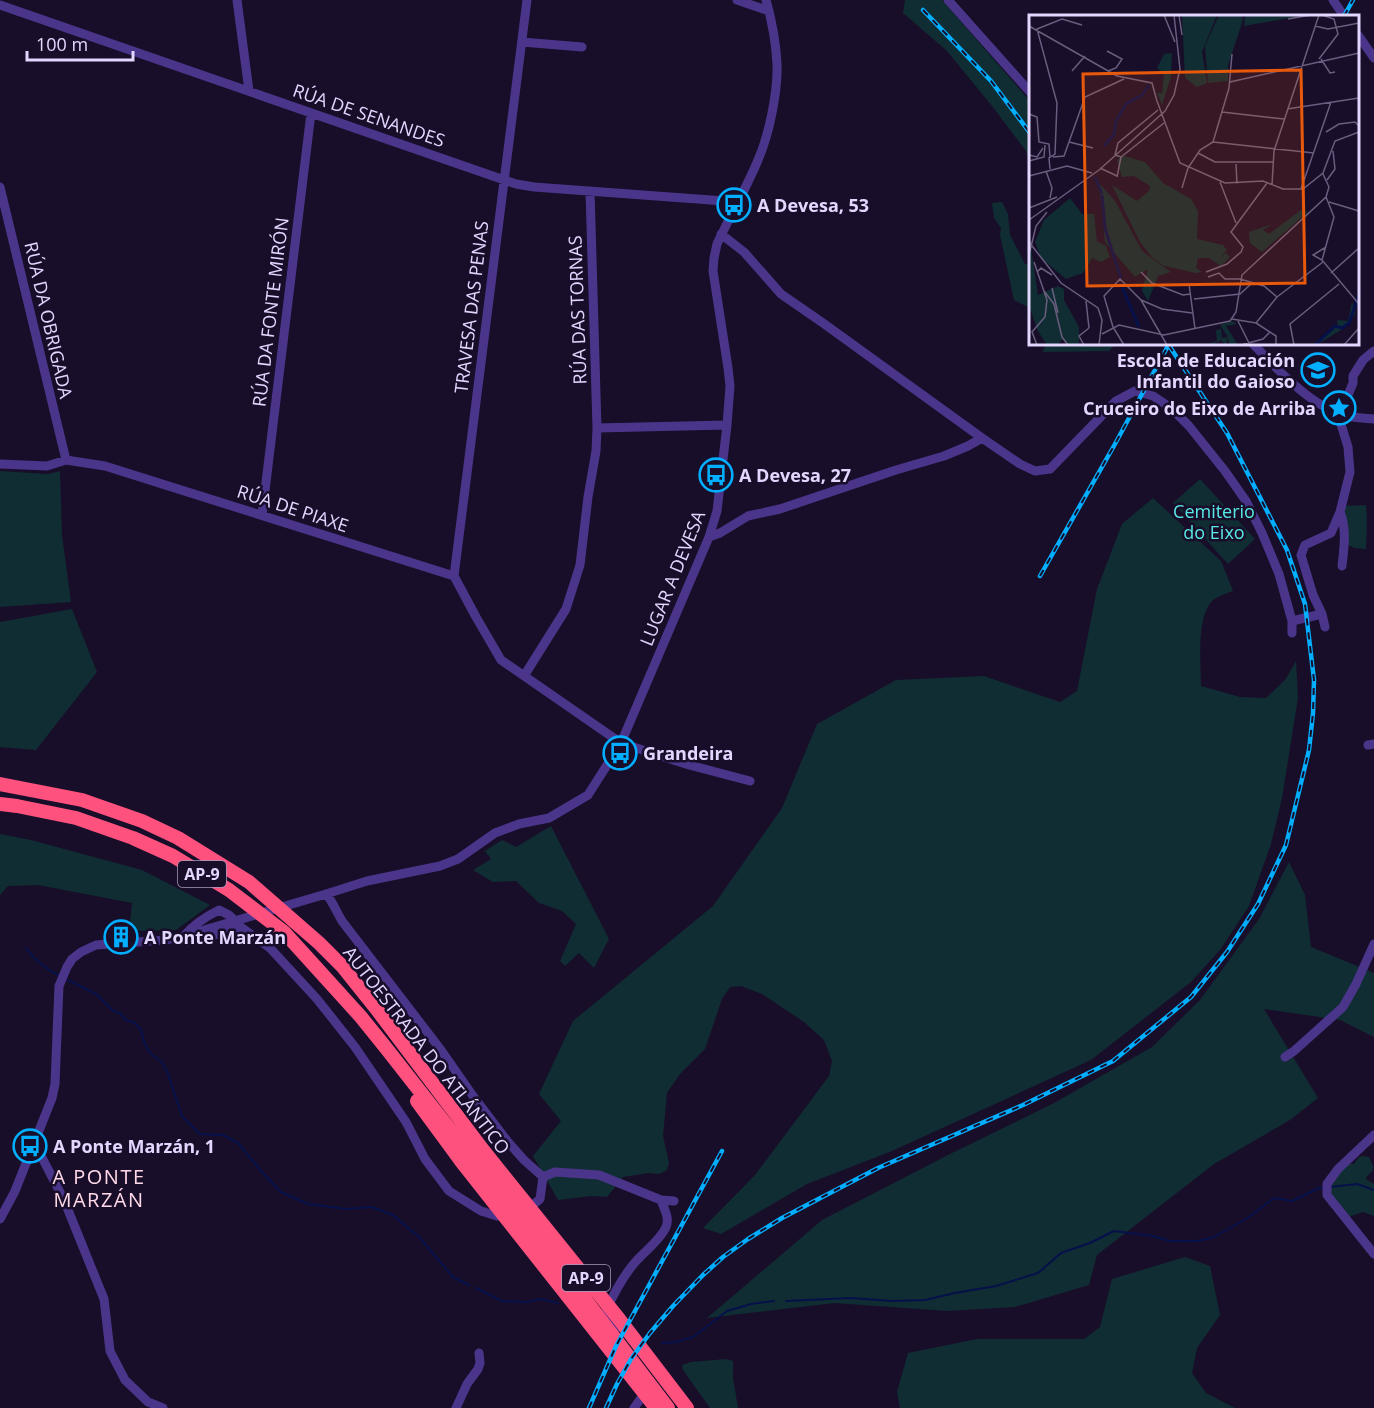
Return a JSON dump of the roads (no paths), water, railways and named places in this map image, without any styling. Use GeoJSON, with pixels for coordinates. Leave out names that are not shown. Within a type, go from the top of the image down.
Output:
{"type":"FeatureCollection","features":[{"type":"Feature","properties":{"kind":"highway","name":"AUTOESTRADA DO ATLÁNTICO"},"geometry":{"type":"LineString","coordinates":[[0,784],[82,800],[142,821],[178,838],[249,882],[319,943],[342,966],[473,1158],[620,1320],[687,1408]]}},
{"type":"Feature","properties":{"kind":"highway","name":"AUTOESTRADA DO ATLÁNTICO"},"geometry":{"type":"LineString","coordinates":[[0,804],[76,819],[133,838],[173,856],[229,890],[284,932],[361,1017],[536,1235],[668,1408]]}},
{"type":"Feature","properties":{"kind":"highway"},"geometry":{"type":"LineString","coordinates":[[473,1158],[656,1408]]}},
{"type":"Feature","properties":{"kind":"street"},"geometry":{"type":"LineString","coordinates":[[237,0],[249,92]]}},
{"type":"Feature","properties":{"kind":"street","name":"TRAVESA DAS PENAS"},"geometry":{"type":"LineString","coordinates":[[454,576],[528,0]]}},
{"type":"Feature","properties":{"kind":"street"},"geometry":{"type":"LineString","coordinates":[[737,0],[769,11]]}},
{"type":"Feature","properties":{"kind":"street","name":"LUGAR A DEVESA"},"geometry":{"type":"LineString","coordinates":[[184,936],[367,881],[440,866],[458,859],[495,833],[519,824],[549,818],[588,795],[621,743],[709,537],[719,500],[728,425],[729,377],[713,263],[715,250],[762,151],[768,129],[775,91],[777,62],[766,0]]}},
{"type":"Feature","properties":{"kind":"street"},"geometry":{"type":"LineString","coordinates":[[948,0],[1029,91]]}},
{"type":"Feature","properties":{"kind":"street"},"geometry":{"type":"LineString","coordinates":[[1333,0],[1343,15]]}},
{"type":"Feature","properties":{"kind":"street","name":"RÚA DE SENANDES"},"geometry":{"type":"LineString","coordinates":[[0,5],[504,180],[524,185],[738,202]]}},
{"type":"Feature","properties":{"kind":"street"},"geometry":{"type":"LineString","coordinates":[[1359,36],[1374,58]]}},
{"type":"Feature","properties":{"kind":"street"},"geometry":{"type":"LineString","coordinates":[[522,42],[582,47]]}},
{"type":"Feature","properties":{"kind":"street","name":"RÚA DA FONTE MIRÓN"},"geometry":{"type":"LineString","coordinates":[[262,515],[312,113]]}},
{"type":"Feature","properties":{"kind":"street","name":"RÚA DA OBRIGADA"},"geometry":{"type":"LineString","coordinates":[[0,187],[66,460]]}},
{"type":"Feature","properties":{"kind":"street","name":"RÚA DAS TORNAS"},"geometry":{"type":"LineString","coordinates":[[524,676],[566,609],[580,565],[596,451],[590,191]]}},
{"type":"Feature","properties":{"kind":"street"},"geometry":{"type":"LineString","coordinates":[[722,234],[744,252],[781,294],[982,438],[1020,464],[1035,471],[1050,469],[1116,401],[1135,391],[1153,396],[1171,408],[1189,426],[1246,501],[1279,574],[1292,621],[1292,633]]}},
{"type":"Feature","properties":{"kind":"street"},"geometry":{"type":"LineString","coordinates":[[1254,345],[1290,381],[1315,401],[1340,414],[1374,419]]}},
{"type":"Feature","properties":{"kind":"street"},"geometry":{"type":"LineString","coordinates":[[1325,627],[1301,555],[1305,545],[1331,533],[1340,512],[1350,472],[1348,447],[1340,414],[1353,383],[1353,376],[1363,360],[1374,351]]}},
{"type":"Feature","properties":{"kind":"street"},"geometry":{"type":"LineString","coordinates":[[597,428],[728,425]]}},
{"type":"Feature","properties":{"kind":"street"},"geometry":{"type":"LineString","coordinates":[[709,537],[748,516],[780,510],[944,456],[982,438]]}},
{"type":"Feature","properties":{"kind":"street","name":"RÚA DE PIAXE"},"geometry":{"type":"LineString","coordinates":[[0,464],[47,466],[66,460],[105,466],[454,576]]}},
{"type":"Feature","properties":{"kind":"street"},"geometry":{"type":"LineString","coordinates":[[1340,512],[1345,540],[1342,566]]}},
{"type":"Feature","properties":{"kind":"street"},"geometry":{"type":"LineString","coordinates":[[454,576],[501,660],[621,743],[750,782]]}},
{"type":"Feature","properties":{"kind":"street"},"geometry":{"type":"LineString","coordinates":[[1292,621],[1322,614]]}},
{"type":"Feature","properties":{"kind":"street"},"geometry":{"type":"LineString","coordinates":[[324,895],[331,899],[342,921],[508,1142],[543,1177]]}},
{"type":"Feature","properties":{"kind":"street"},"geometry":{"type":"LineString","coordinates":[[0,1220],[15,1191],[54,1090],[60,986],[72,959],[81,952],[101,945],[184,936],[204,917],[219,910],[229,915],[276,955],[317,999],[406,1122],[425,1159],[449,1191],[482,1211],[497,1216],[524,1213],[540,1199],[543,1177]]}},
{"type":"Feature","properties":{"kind":"street"},"geometry":{"type":"LineString","coordinates":[[184,936],[188,942],[242,928]]}},
{"type":"Feature","properties":{"kind":"street"},"geometry":{"type":"LineString","coordinates":[[1285,1057],[1343,1007],[1374,944]]}},
{"type":"Feature","properties":{"kind":"street"},"geometry":{"type":"LineString","coordinates":[[1374,1135],[1338,1169],[1327,1188],[1327,1195],[1374,1254]]}},
{"type":"Feature","properties":{"kind":"street"},"geometry":{"type":"LineString","coordinates":[[34,1144],[64,1200],[104,1299],[110,1351],[125,1380],[148,1402],[163,1408]]}},
{"type":"Feature","properties":{"kind":"street"},"geometry":{"type":"LineString","coordinates":[[543,1177],[555,1172],[599,1175],[662,1200],[674,1201]]}},
{"type":"Feature","properties":{"kind":"street"},"geometry":{"type":"LineString","coordinates":[[634,1408],[654,1381],[610,1321],[606,1311],[617,1287],[632,1265],[667,1226],[668,1218],[662,1200]]}},
{"type":"Feature","properties":{"kind":"street"},"geometry":{"type":"LineString","coordinates":[[456,1408],[467,1384],[478,1369],[479,1353]]}},
{"type":"Feature","properties":{"kind":"waterway"},"geometry":{"type":"LineString","coordinates":[[26,948],[33,957],[60,976]]}},
{"type":"Feature","properties":{"kind":"waterway"},"geometry":{"type":"LineString","coordinates":[[66,979],[96,994],[113,1011],[135,1023],[141,1030],[145,1045],[151,1054],[162,1062],[182,1116],[200,1134],[223,1135],[238,1143],[281,1192],[308,1204],[346,1209],[372,1207],[393,1215],[420,1238],[453,1277],[469,1285]]}},
{"type":"Feature","properties":{"kind":"waterway"},"geometry":{"type":"LineString","coordinates":[[1330,1187],[1357,1184],[1374,1190]]}},
{"type":"Feature","properties":{"kind":"waterway"},"geometry":{"type":"LineString","coordinates":[[786,1301],[850,1298],[893,1301],[925,1300],[996,1286],[1038,1273],[1061,1253],[1090,1243],[1114,1231],[1153,1236],[1169,1241],[1197,1241],[1212,1238],[1246,1219],[1274,1198],[1292,1201],[1324,1187]]}},
{"type":"Feature","properties":{"kind":"waterway"},"geometry":{"type":"LineString","coordinates":[[476,1288],[502,1301],[527,1302],[541,1299],[558,1303]]}},
{"type":"Feature","properties":{"kind":"waterway"},"geometry":{"type":"LineString","coordinates":[[662,1343],[693,1337],[727,1311],[751,1304],[774,1301]]}},
{"type":"Feature","properties":{"kind":"railway"},"geometry":{"type":"LineString","coordinates":[[1345,15],[1353,0]]}},
{"type":"Feature","properties":{"kind":"railway"},"geometry":{"type":"LineString","coordinates":[[923,10],[991,81],[1029,132]]}},
{"type":"Feature","properties":{"kind":"railway"},"geometry":{"type":"LineString","coordinates":[[1040,576],[1168,345]]}},
{"type":"Feature","properties":{"kind":"railway"},"geometry":{"type":"LineString","coordinates":[[606,1408],[631,1359],[650,1333],[673,1306],[723,1257],[782,1218],[878,1168],[1023,1105],[1113,1061],[1191,997],[1227,952],[1258,904],[1286,845],[1309,750],[1314,680],[1305,604],[1287,550],[1227,433],[1169,345]]}},
{"type":"Feature","properties":{"kind":"railway"},"geometry":{"type":"LineString","coordinates":[[589,1408],[616,1346],[722,1151]]}},
{"type":"Feature","properties":{"kind":"place","name":"A Devesa, 53"},"geometry":{"type":"Point","coordinates":[734,205]}},
{"type":"Feature","properties":{"kind":"place","name":"Escola de Educación Infantil do Gaioso"},"geometry":{"type":"Point","coordinates":[1318,370]}},
{"type":"Feature","properties":{"kind":"place","name":"Cruceiro do Eixo de Arriba"},"geometry":{"type":"Point","coordinates":[1339,408]}},
{"type":"Feature","properties":{"kind":"place","name":"A Devesa, 27"},"geometry":{"type":"Point","coordinates":[716,475]}},
{"type":"Feature","properties":{"kind":"place","name":"Grandeira"},"geometry":{"type":"Point","coordinates":[620,753]}},
{"type":"Feature","properties":{"kind":"place","name":"A Ponte Marzán"},"geometry":{"type":"Point","coordinates":[121,937]}},
{"type":"Feature","properties":{"kind":"place","name":"A Ponte Marzán, 1"},"geometry":{"type":"Point","coordinates":[30,1146]}},
{"type":"Feature","properties":{"kind":"district","name":"A PONTE MARZÁN"},"geometry":{"type":"Point","coordinates":[99,1188]}},
{"type":"Feature","properties":{"kind":"park label","name":"Cemiterio do Eixo"},"geometry":{"type":"Point","coordinates":[1214,521]}}]}
